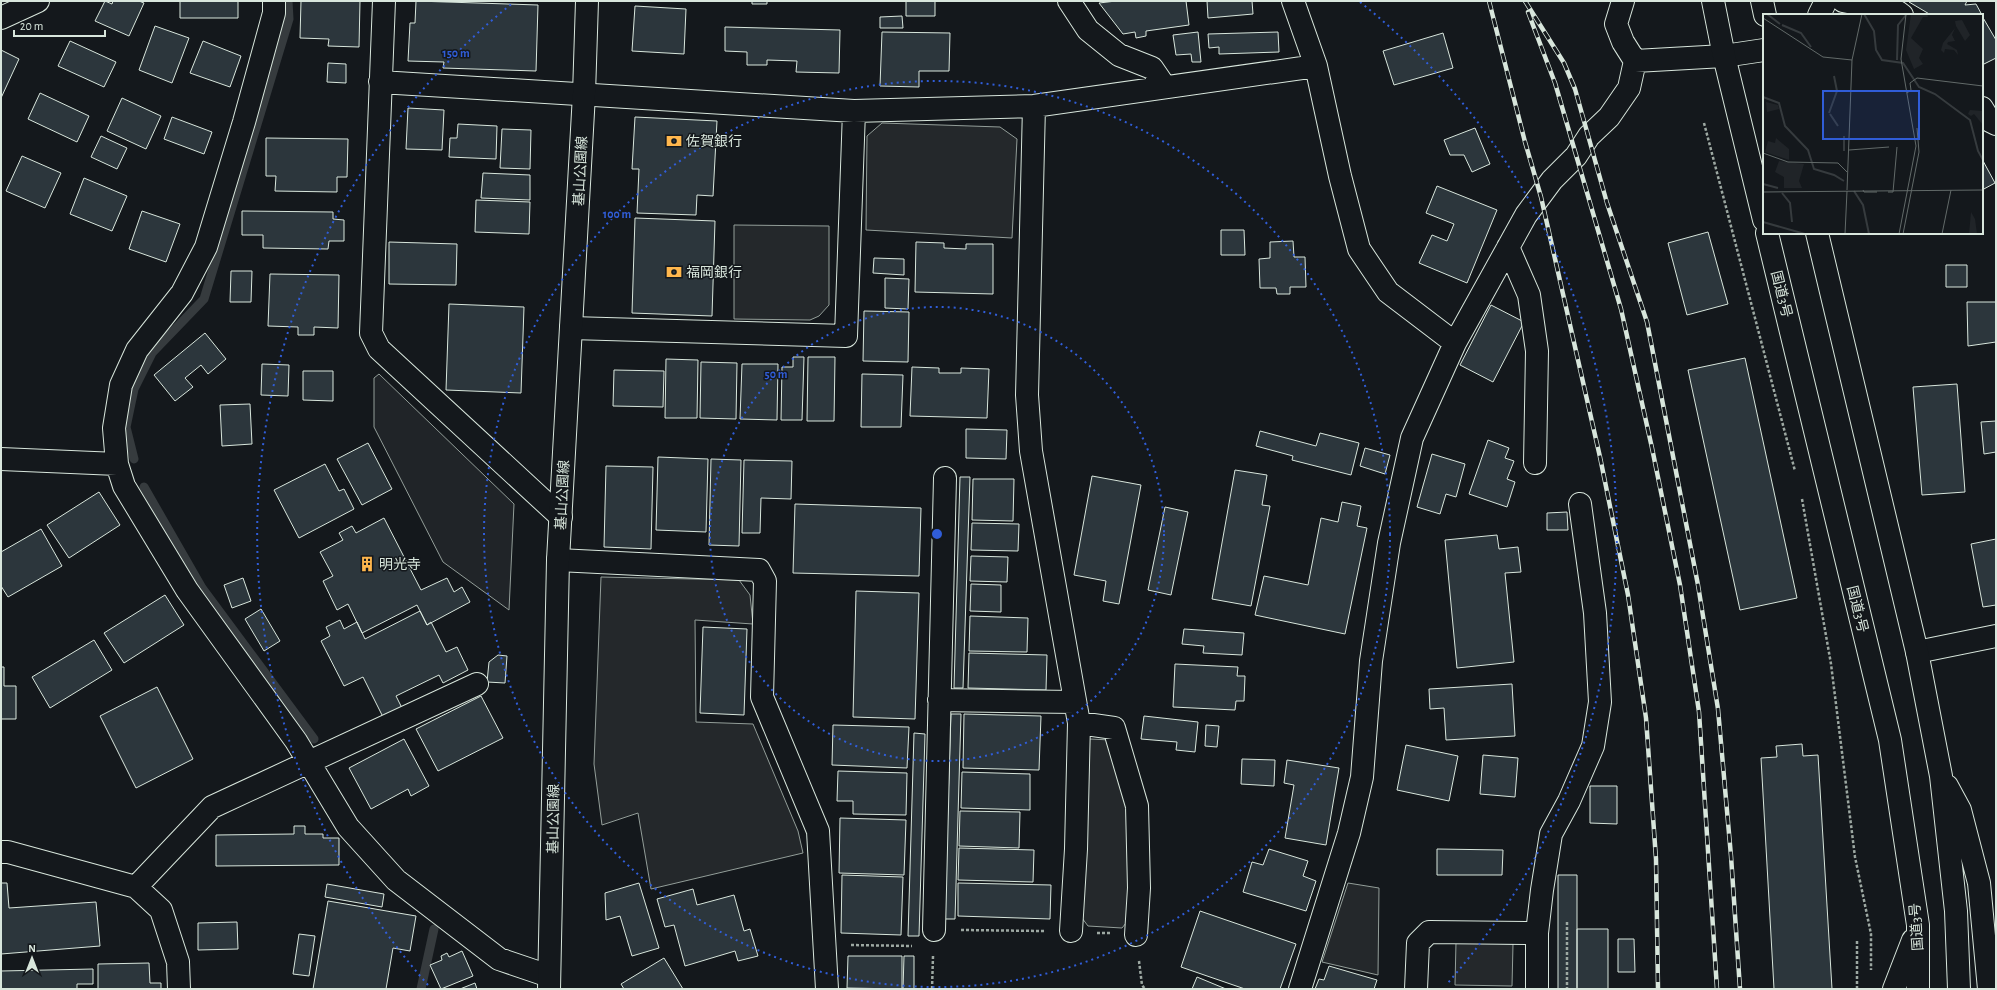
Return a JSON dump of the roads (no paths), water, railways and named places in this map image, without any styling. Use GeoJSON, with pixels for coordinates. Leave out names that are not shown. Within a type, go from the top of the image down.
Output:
{"type":"FeatureCollection","features":[{"type":"Feature","properties":{"kind":"main road"},"geometry":{"type":"LineString","coordinates":[[1,18],[38,1]]}},
{"type":"Feature","properties":{"kind":"main road"},"geometry":{"type":"LineString","coordinates":[[274,1],[274,13],[262,57],[206,247],[182,293],[137,350],[121,385],[114,428],[117,464],[124,486],[187,590],[296,741],[348,827],[396,880],[499,959],[549,983]]}},
{"type":"Feature","properties":{"kind":"main road"},"geometry":{"type":"LineString","coordinates":[[384,1],[371,333],[379,350],[561,517]]}},
{"type":"Feature","properties":{"kind":"main road","name":"基山公園線"},"geometry":{"type":"LineString","coordinates":[[549,983],[558,560],[588,1]]}},
{"type":"Feature","properties":{"kind":"main road"},"geometry":{"type":"LineString","coordinates":[[1070,1],[1088,30],[1119,55],[1152,68],[1165,87]]}},
{"type":"Feature","properties":{"kind":"main road"},"geometry":{"type":"LineString","coordinates":[[1293,1],[1316,66],[1340,176],[1359,249],[1388,292],[1455,343]]}},
{"type":"Feature","properties":{"kind":"main road"},"geometry":{"type":"LineString","coordinates":[[1300,989],[1349,833],[1362,777],[1371,661],[1389,543],[1412,438],[1455,343],[1526,215],[1552,180],[1576,156],[1589,136],[1609,117],[1629,88],[1635,61],[1623,42],[1616,24],[1623,1]]}},
{"type":"Feature","properties":{"kind":"main road"},"geometry":{"type":"LineString","coordinates":[[1713,1],[1724,56],[1763,216]]}},
{"type":"Feature","properties":{"kind":"main road"},"geometry":{"type":"LineString","coordinates":[[1762,1],[1765,14]]}},
{"type":"Feature","properties":{"kind":"main road"},"geometry":{"type":"LineString","coordinates":[[1820,14],[1826,1]]}},
{"type":"Feature","properties":{"kind":"main road"},"geometry":{"type":"LineString","coordinates":[[1843,1],[1898,12],[1901,14]]}},
{"type":"Feature","properties":{"kind":"main road"},"geometry":{"type":"LineString","coordinates":[[1635,61],[1724,56],[1763,50]]}},
{"type":"Feature","properties":{"kind":"main road"},"geometry":{"type":"LineString","coordinates":[[380,82],[854,111],[1034,106],[1316,66]]}},
{"type":"Feature","properties":{"kind":"main road"},"geometry":{"type":"LineString","coordinates":[[1034,106],[1027,395],[1031,450],[1077,713],[1076,849],[1071,931]]}},
{"type":"Feature","properties":{"kind":"main road"},"geometry":{"type":"LineString","coordinates":[[1983,110],[1990,121],[1996,124]]}},
{"type":"Feature","properties":{"kind":"main road"},"geometry":{"type":"LineString","coordinates":[[571,328],[846,336],[854,111]]}},
{"type":"Feature","properties":{"kind":"main road","name":"国道3号"},"geometry":{"type":"LineString","coordinates":[[1767,234],[1890,740],[1918,925],[1918,989]]}},
{"type":"Feature","properties":{"kind":"main road"},"geometry":{"type":"LineString","coordinates":[[1817,234],[1917,652],[1941,776],[1956,911],[1959,989]]}},
{"type":"Feature","properties":{"kind":"main road"},"geometry":{"type":"LineString","coordinates":[[1508,247],[1529,295],[1537,351],[1535,463]]}},
{"type":"Feature","properties":{"kind":"main road"},"geometry":{"type":"LineString","coordinates":[[1,459],[117,464]]}},
{"type":"Feature","properties":{"kind":"main road"},"geometry":{"type":"LineString","coordinates":[[934,938],[945,478]]}},
{"type":"Feature","properties":{"kind":"main road"},"geometry":{"type":"LineString","coordinates":[[1537,989],[1537,933],[1551,834],[1569,801],[1593,746],[1600,702],[1595,613],[1580,504]]}},
{"type":"Feature","properties":{"kind":"main road"},"geometry":{"type":"LineString","coordinates":[[558,560],[759,570],[765,581],[762,697],[818,831],[827,989]]}},
{"type":"Feature","properties":{"kind":"main road"},"geometry":{"type":"LineString","coordinates":[[1917,652],[1996,636]]}},
{"type":"Feature","properties":{"kind":"main road"},"geometry":{"type":"LineString","coordinates":[[136,887],[212,807],[477,684]]}},
{"type":"Feature","properties":{"kind":"main road"},"geometry":{"type":"LineString","coordinates":[[939,700],[1077,713],[1114,728],[1137,806],[1139,888],[1136,935]]}},
{"type":"Feature","properties":{"kind":"main road"},"geometry":{"type":"LineString","coordinates":[[1941,776],[1960,810],[1979,883],[1989,989]]}},
{"type":"Feature","properties":{"kind":"main road"},"geometry":{"type":"LineString","coordinates":[[1,852],[8,852],[136,887],[161,910],[178,962],[179,989]]}},
{"type":"Feature","properties":{"kind":"main road"},"geometry":{"type":"LineString","coordinates":[[1894,989],[1918,925]]}},
{"type":"Feature","properties":{"kind":"main road"},"geometry":{"type":"LineString","coordinates":[[1416,989],[1418,943],[1429,932],[1537,933]]}},
{"type":"Feature","properties":{"kind":"waterway"},"geometry":{"type":"LineString","coordinates":[[134,459],[126,427],[134,389],[152,353],[204,299],[289,19],[288,1]]}},
{"type":"Feature","properties":{"kind":"waterway"},"geometry":{"type":"LineString","coordinates":[[144,487],[202,588],[314,739]]}},
{"type":"Feature","properties":{"kind":"waterway"},"geometry":{"type":"LineString","coordinates":[[421,989],[434,929]]}},
{"type":"Feature","properties":{"kind":"railway"},"geometry":{"type":"LineString","coordinates":[[1489,1],[1525,142],[1541,197],[1600,457],[1628,595],[1646,718],[1656,859],[1658,989]]}},
{"type":"Feature","properties":{"kind":"railway"},"geometry":{"type":"LineString","coordinates":[[1525,1],[1564,63],[1575,89],[1607,203],[1647,322],[1698,585],[1718,709],[1731,856],[1740,989]]}},
{"type":"Feature","properties":{"kind":"railway"},"geometry":{"type":"LineString","coordinates":[[1528,12],[1555,83],[1621,309],[1652,448],[1680,585],[1699,712],[1717,989]]}},
{"type":"Feature","properties":{"kind":"place","name":"佐賀銀行"},"geometry":{"type":"Point","coordinates":[674,141]}},
{"type":"Feature","properties":{"kind":"place","name":"福岡銀行"},"geometry":{"type":"Point","coordinates":[674,272]}},
{"type":"Feature","properties":{"kind":"place","name":"明光寺"},"geometry":{"type":"Point","coordinates":[367,564]}}]}
